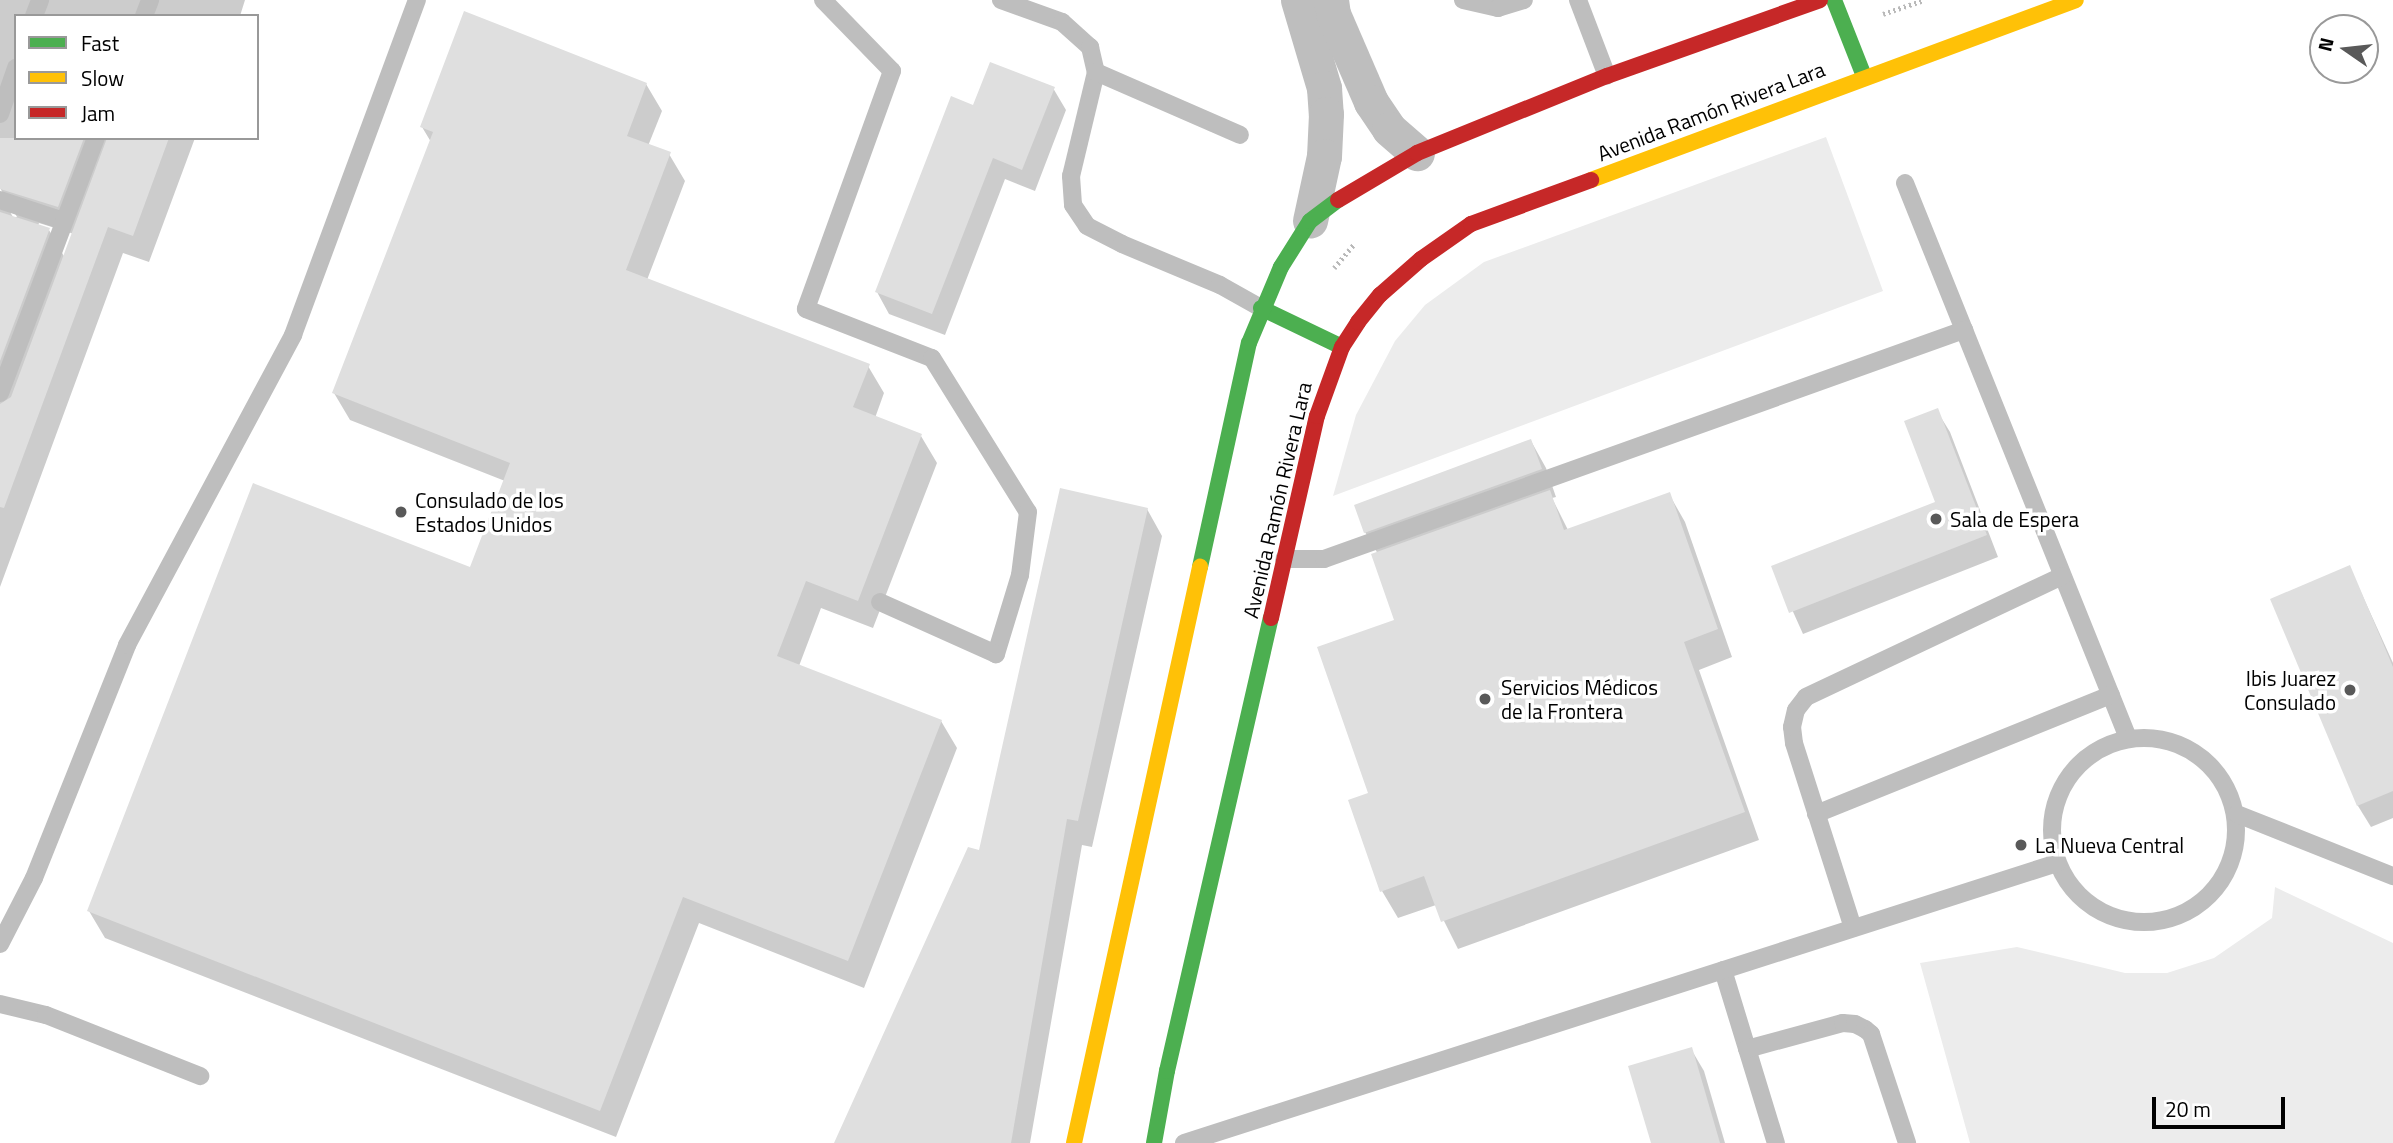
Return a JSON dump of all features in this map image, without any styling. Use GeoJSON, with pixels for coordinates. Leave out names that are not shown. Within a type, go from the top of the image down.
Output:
{"type":"FeatureCollection","features":[{"type":"Feature","properties":{"kind":"street"},"geometry":{"type":"LineString","coordinates":[[1074,1143],[1246,356],[1261,308],[1281,267],[1310,221],[1324,156],[1324,88],[1298,0]]}},
{"type":"Feature","properties":{"kind":"street"},"geometry":{"type":"LineString","coordinates":[[1331,0],[1338,26],[1371,102],[1389,129],[1417,153]]}},
{"type":"Feature","properties":{"kind":"street"},"geometry":{"type":"LineString","coordinates":[[1310,221],[1351,190],[1417,153],[1607,76],[1820,0]]}},
{"type":"Feature","properties":{"kind":"street"},"geometry":{"type":"LineString","coordinates":[[1835,0],[1864,76]]}},
{"type":"Feature","properties":{"kind":"street","name":"Avenida Ramón Rivera Lara"},"geometry":{"type":"LineString","coordinates":[[1154,1143],[1170,1058],[1317,416],[1342,347],[1380,295],[1421,258],[1471,223],[2076,0]]}},
{"type":"Feature","properties":{"kind":"street"},"geometry":{"type":"LineString","coordinates":[[1261,308],[1342,347]]}},
{"type":"Feature","properties":{"kind":"lane"},"geometry":{"type":"LineString","coordinates":[[0,944],[34,878],[127,645],[293,335],[417,0]]}},
{"type":"Feature","properties":{"kind":"lane"},"geometry":{"type":"LineString","coordinates":[[823,0],[892,71],[806,309],[932,358],[1028,512],[1020,575],[996,654],[880,602]]}},
{"type":"Feature","properties":{"kind":"lane"},"geometry":{"type":"LineString","coordinates":[[1002,0],[1062,22],[1090,47],[1096,72],[1071,176],[1073,205],[1087,226],[1122,244],[1220,285],[1261,308]]}},
{"type":"Feature","properties":{"kind":"lane"},"geometry":{"type":"LineString","coordinates":[[1463,0],[1498,8],[1524,0]]}},
{"type":"Feature","properties":{"kind":"lane"},"geometry":{"type":"LineString","coordinates":[[1578,0],[1607,76]]}},
{"type":"Feature","properties":{"kind":"lane"},"geometry":{"type":"LineString","coordinates":[[1096,72],[1240,135]]}},
{"type":"Feature","properties":{"kind":"lane"},"geometry":{"type":"LineString","coordinates":[[0,114],[14,74]]}},
{"type":"Feature","properties":{"kind":"lane"},"geometry":{"type":"LineString","coordinates":[[0,393],[95,140]]}},
{"type":"Feature","properties":{"kind":"lane"},"geometry":{"type":"LineString","coordinates":[[1905,183],[2128,738]]}},
{"type":"Feature","properties":{"kind":"lane"},"geometry":{"type":"LineString","coordinates":[[0,200],[64,221]]}},
{"type":"Feature","properties":{"kind":"lane"},"geometry":{"type":"LineString","coordinates":[[1284,559],[1324,559],[1964,330]]}},
{"type":"Feature","properties":{"kind":"lane"},"geometry":{"type":"LineString","coordinates":[[1853,928],[1816,814],[1792,727],[1796,710],[1806,697],[2062,576]]}},
{"type":"Feature","properties":{"kind":"lane"},"geometry":{"type":"LineString","coordinates":[[1816,814],[2111,695]]}},
{"type":"Feature","properties":{"kind":"lane"},"geometry":{"type":"LineString","coordinates":[[2128,738],[2165,739],[2198,753],[2223,779],[2236,814],[2234,853],[2217,888],[2187,913],[2149,923],[2110,918],[2077,896],[2057,863],[2051,831],[2057,799],[2073,770],[2097,749],[2128,738]]}},
{"type":"Feature","properties":{"kind":"lane"},"geometry":{"type":"LineString","coordinates":[[2236,814],[2393,876]]}},
{"type":"Feature","properties":{"kind":"lane"},"geometry":{"type":"LineString","coordinates":[[1184,1143],[2057,863]]}},
{"type":"Feature","properties":{"kind":"lane"},"geometry":{"type":"LineString","coordinates":[[1723,970],[1776,1143]]}},
{"type":"Feature","properties":{"kind":"lane"},"geometry":{"type":"LineString","coordinates":[[0,1004],[46,1015],[200,1076]]}},
{"type":"Feature","properties":{"kind":"lane"},"geometry":{"type":"LineString","coordinates":[[1747,1049],[1843,1023],[1855,1024],[1865,1029],[1871,1034],[1907,1143]]}},
{"type":"Feature","properties":{"kind":"path"},"geometry":{"type":"LineString","coordinates":[[1844,28],[1924,0]]}},
{"type":"Feature","properties":{"kind":"path"},"geometry":{"type":"LineString","coordinates":[[1299,327],[1328,276],[1360,236]]}},
{"type":"Feature","properties":{"kind":"shaded area"},"geometry":{"type":"Polygon","coordinates":[[[1826,137],[1883,291],[1333,496],[1356,415],[1395,341],[1425,305],[1484,262],[1826,137]]]}},
{"type":"Feature","properties":{"kind":"shaded area"},"geometry":{"type":"Polygon","coordinates":[[[2275,887],[2393,943],[2393,1143],[1970,1143],[1920,963],[2017,947],[2125,973],[2167,973],[2214,958],[2272,918],[2275,887]]]}},
{"type":"Feature","properties":{"kind":"building"},"geometry":{"type":"Polygon","coordinates":[[[464,11],[647,83],[627,136],[671,152],[626,270],[870,364],[853,407],[922,434],[858,601],[806,581],[777,656],[942,720],[848,961],[683,897],[600,1111],[87,911],[253,483],[470,567],[510,463],[332,393],[433,132],[420,127],[464,11]]]}},
{"type":"Feature","properties":{"kind":"building"},"geometry":{"type":"Polygon","coordinates":[[[990,62],[1055,87],[1022,170],[993,158],[932,314],[875,292],[951,96],[973,105],[990,62]]]}},
{"type":"Feature","properties":{"kind":"building"},"geometry":{"type":"Polygon","coordinates":[[[0,138],[83,140],[58,207],[0,189],[0,138]]]}},
{"type":"Feature","properties":{"kind":"building"},"geometry":{"type":"Polygon","coordinates":[[[106,140],[168,140],[133,236],[108,227],[4,508],[0,507],[0,404],[11,397],[106,140]]]}},
{"type":"Feature","properties":{"kind":"building"},"geometry":{"type":"Polygon","coordinates":[[[0,212],[50,228],[0,361],[0,212]]]}},
{"type":"Feature","properties":{"kind":"building","name":"Sala de Espera"},"geometry":{"type":"Polygon","coordinates":[[[1938,408],[1987,535],[1789,613],[1771,566],[1935,502],[1904,421],[1938,408]]]}},
{"type":"Feature","properties":{"kind":"building"},"geometry":{"type":"Polygon","coordinates":[[[1531,439],[1542,469],[1364,533],[1354,505],[1531,439]]]}},
{"type":"Feature","properties":{"kind":"building"},"geometry":{"type":"Polygon","coordinates":[[[1060,488],[1148,508],[1078,821],[1067,819],[1011,1143],[834,1143],[968,847],[979,850],[1060,488]]]}},
{"type":"Feature","properties":{"kind":"building"},"geometry":{"type":"Polygon","coordinates":[[[1550,490],[1564,530],[1670,492],[1718,629],[1684,642],[1745,812],[1441,922],[1424,876],[1380,892],[1348,800],[1368,793],[1317,647],[1394,620],[1371,554],[1550,490]]]}},
{"type":"Feature","properties":{"kind":"building"},"geometry":{"type":"Polygon","coordinates":[[[2350,565],[2393,667],[2393,791],[2357,806],[2270,599],[2350,565]]]}},
{"type":"Feature","properties":{"kind":"building"},"geometry":{"type":"Polygon","coordinates":[[[1692,1047],[1720,1143],[1651,1143],[1628,1066],[1692,1047]]]}},
{"type":"Feature","properties":{"kind":"traffic: fast"},"geometry":{"type":"LineString","coordinates":[[1834,0],[1864,76]]}},
{"type":"Feature","properties":{"kind":"traffic: fast"},"geometry":{"type":"LineString","coordinates":[[1200,567],[1249,343],[1281,267],[1310,221],[1338,200]]}},
{"type":"Feature","properties":{"kind":"traffic: fast"},"geometry":{"type":"LineString","coordinates":[[1261,308],[1342,347]]}},
{"type":"Feature","properties":{"kind":"traffic: fast"},"geometry":{"type":"LineString","coordinates":[[1154,1143],[1167,1071],[1271,618]]}},
{"type":"Feature","properties":{"kind":"traffic: slow"},"geometry":{"type":"LineString","coordinates":[[1591,180],[2076,0]]}},
{"type":"Feature","properties":{"kind":"traffic: slow"},"geometry":{"type":"LineString","coordinates":[[1074,1143],[1200,567]]}},
{"type":"Feature","properties":{"kind":"traffic: jam"},"geometry":{"type":"LineString","coordinates":[[1338,200],[1417,153],[1607,76],[1820,0]]}},
{"type":"Feature","properties":{"kind":"traffic: jam"},"geometry":{"type":"LineString","coordinates":[[1271,618],[1317,416],[1342,347],[1358,322],[1380,295],[1421,259],[1471,224],[1591,180]]}},
{"type":"Feature","properties":{"kind":"place","name":"Consulado de los Estados Unidos"},"geometry":{"type":"Point","coordinates":[401,512]}},
{"type":"Feature","properties":{"kind":"place","name":"Sala de Espera"},"geometry":{"type":"Point","coordinates":[1936,519]}},
{"type":"Feature","properties":{"kind":"place","name":"Ibis Juarez Consulado"},"geometry":{"type":"Point","coordinates":[2350,690]}},
{"type":"Feature","properties":{"kind":"place","name":"Servicios Médicos de la Frontera"},"geometry":{"type":"Point","coordinates":[1485,699]}},
{"type":"Feature","properties":{"kind":"place","name":"La Nueva Central"},"geometry":{"type":"Point","coordinates":[2021,845]}}]}
